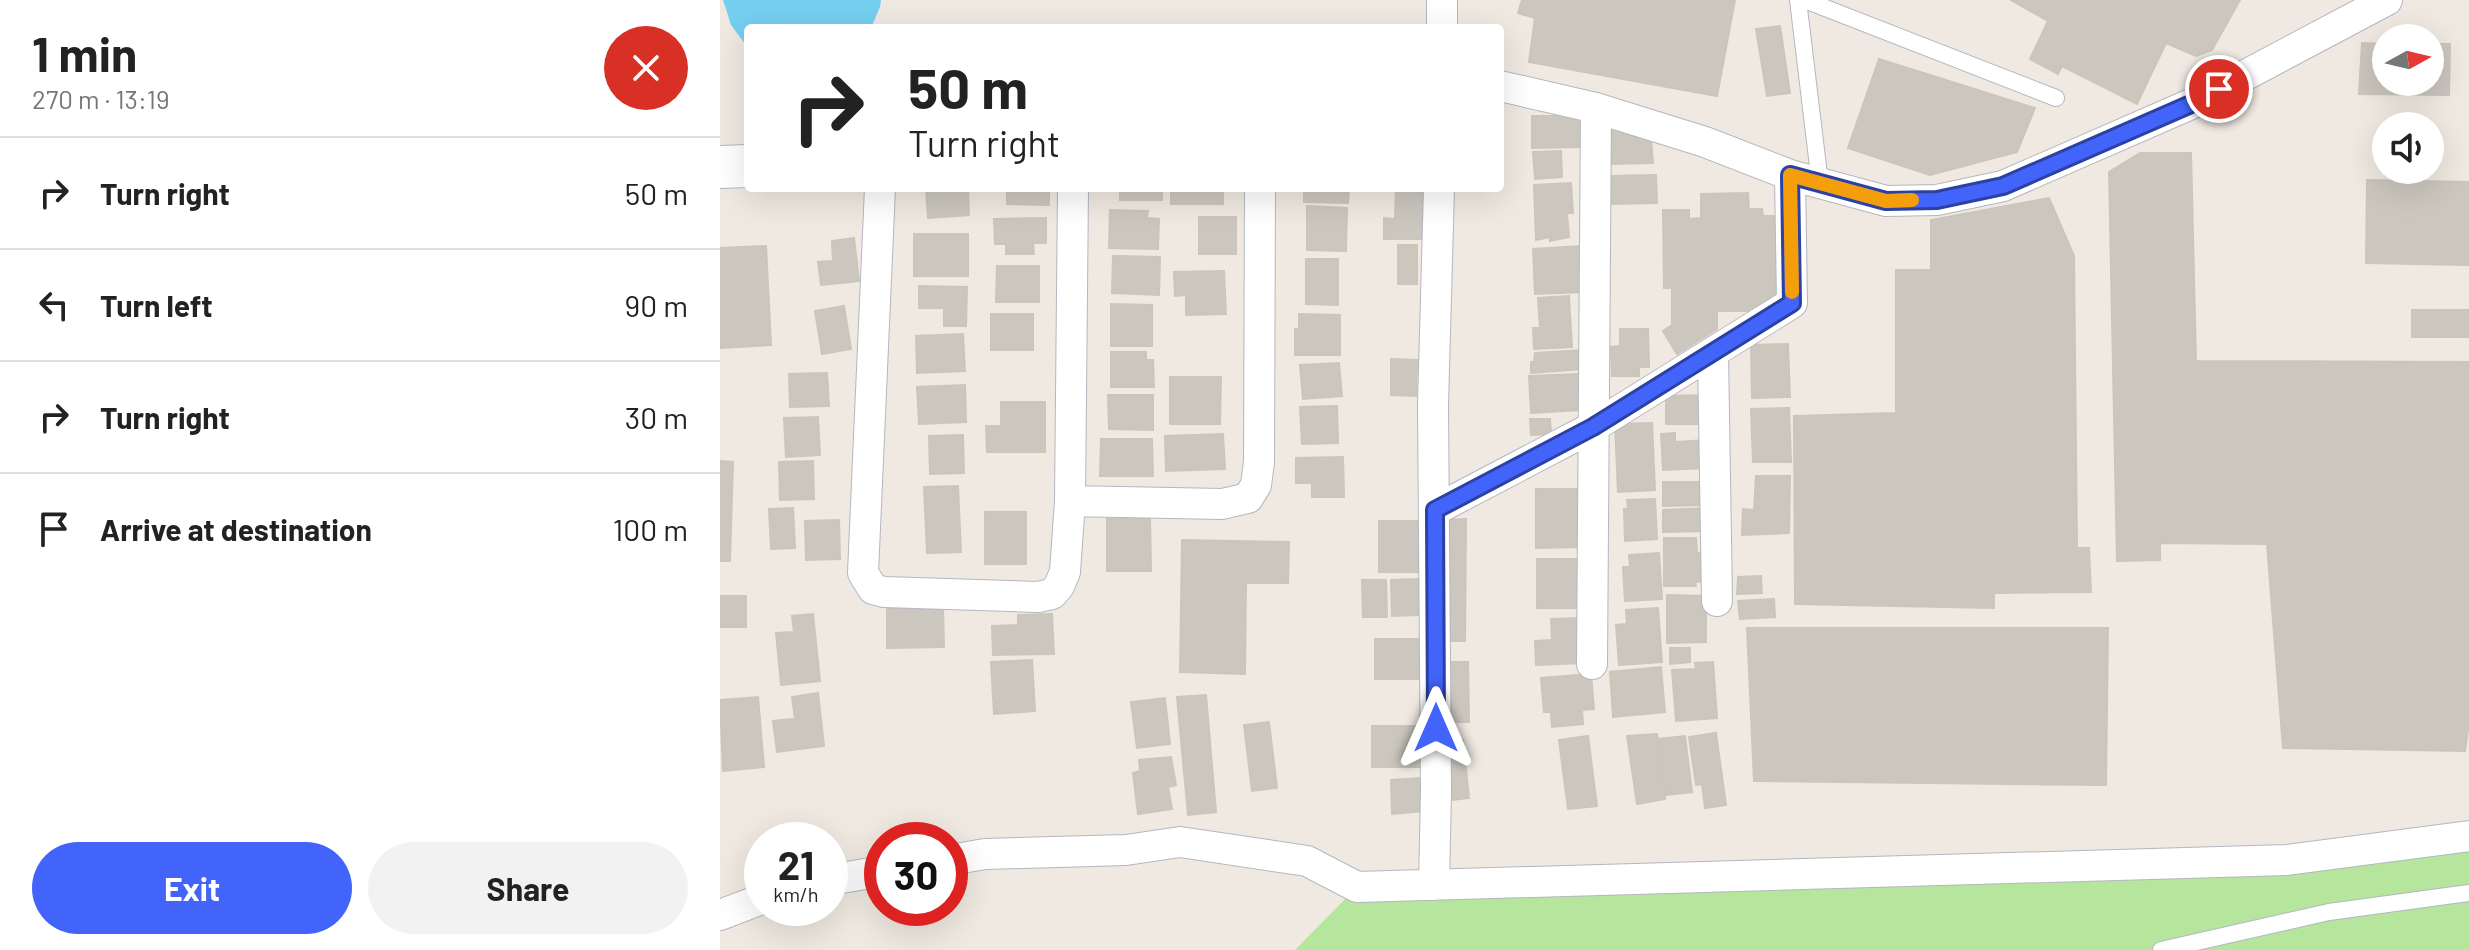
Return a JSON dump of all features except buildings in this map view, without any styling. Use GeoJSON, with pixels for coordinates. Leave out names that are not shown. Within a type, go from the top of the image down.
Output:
{"type":"FeatureCollection","features":[{"type":"Feature","properties":{"kind":"street"},"geometry":{"type":"LineString","coordinates":[[1442,0],[1442,24]]}},
{"type":"Feature","properties":{"kind":"street"},"geometry":{"type":"LineString","coordinates":[[1504,87],[1596,108],[1705,142],[1790,175],[1886,201],[1937,200],[2003,186],[2191,104],[2387,0]]}},
{"type":"Feature","properties":{"kind":"street"},"geometry":{"type":"LineString","coordinates":[[1592,664],[1596,108]]}},
{"type":"Feature","properties":{"kind":"street"},"geometry":{"type":"LineString","coordinates":[[720,167],[744,166]]}},
{"type":"Feature","properties":{"kind":"street"},"geometry":{"type":"LineString","coordinates":[[1435,510],[1593,427],[1792,303],[1790,175]]}},
{"type":"Feature","properties":{"kind":"street"},"geometry":{"type":"LineString","coordinates":[[880,192],[863,573],[873,589],[884,592],[1038,597],[1052,594],[1065,572],[1070,501],[1073,192]]}},
{"type":"Feature","properties":{"kind":"street"},"geometry":{"type":"LineString","coordinates":[[1070,501],[1222,504],[1248,498],[1256,485],[1259,462],[1260,192]]}},
{"type":"Feature","properties":{"kind":"street"},"geometry":{"type":"LineString","coordinates":[[1434,885],[1433,405],[1439,192]]}},
{"type":"Feature","properties":{"kind":"street"},"geometry":{"type":"LineString","coordinates":[[1713,353],[1717,601]]}},
{"type":"Feature","properties":{"kind":"street"},"geometry":{"type":"LineString","coordinates":[[968,857],[1126,850],[1180,842],[1307,861],[1357,887],[2287,860],[2469,836]]}},
{"type":"Feature","properties":{"kind":"street"},"geometry":{"type":"LineString","coordinates":[[720,915],[744,906]]}},
{"type":"Feature","properties":{"kind":"lane"},"geometry":{"type":"LineString","coordinates":[[1798,0],[1820,183]]}},
{"type":"Feature","properties":{"kind":"lane"},"geometry":{"type":"LineString","coordinates":[[1805,0],[2056,98]]}},
{"type":"Feature","properties":{"kind":"lane"},"geometry":{"type":"LineString","coordinates":[[2161,950],[2329,912],[2469,893]]}},
{"type":"Feature","properties":{"kind":"green space"},"geometry":{"type":"Polygon","coordinates":[[[2469,827],[2469,950],[1295,950],[1357,887],[2043,876],[2469,827]]]}},
{"type":"Feature","properties":{"kind":"water"},"geometry":{"type":"Polygon","coordinates":[[[723,0],[881,0],[873,24],[744,24],[744,43],[731,25],[723,0]]]}},
{"type":"Feature","properties":{"kind":"slow traffic"},"geometry":{"type":"LineString","coordinates":[[1792,292],[1790,175],[1886,201],[1912,200]]}},
{"type":"Feature","properties":{"kind":"route"},"geometry":{"type":"LineString","coordinates":[[1436,728],[1435,510],[1593,427],[1792,303],[1790,175],[1886,201],[1937,200],[2003,186],[2219,89]]}}]}
